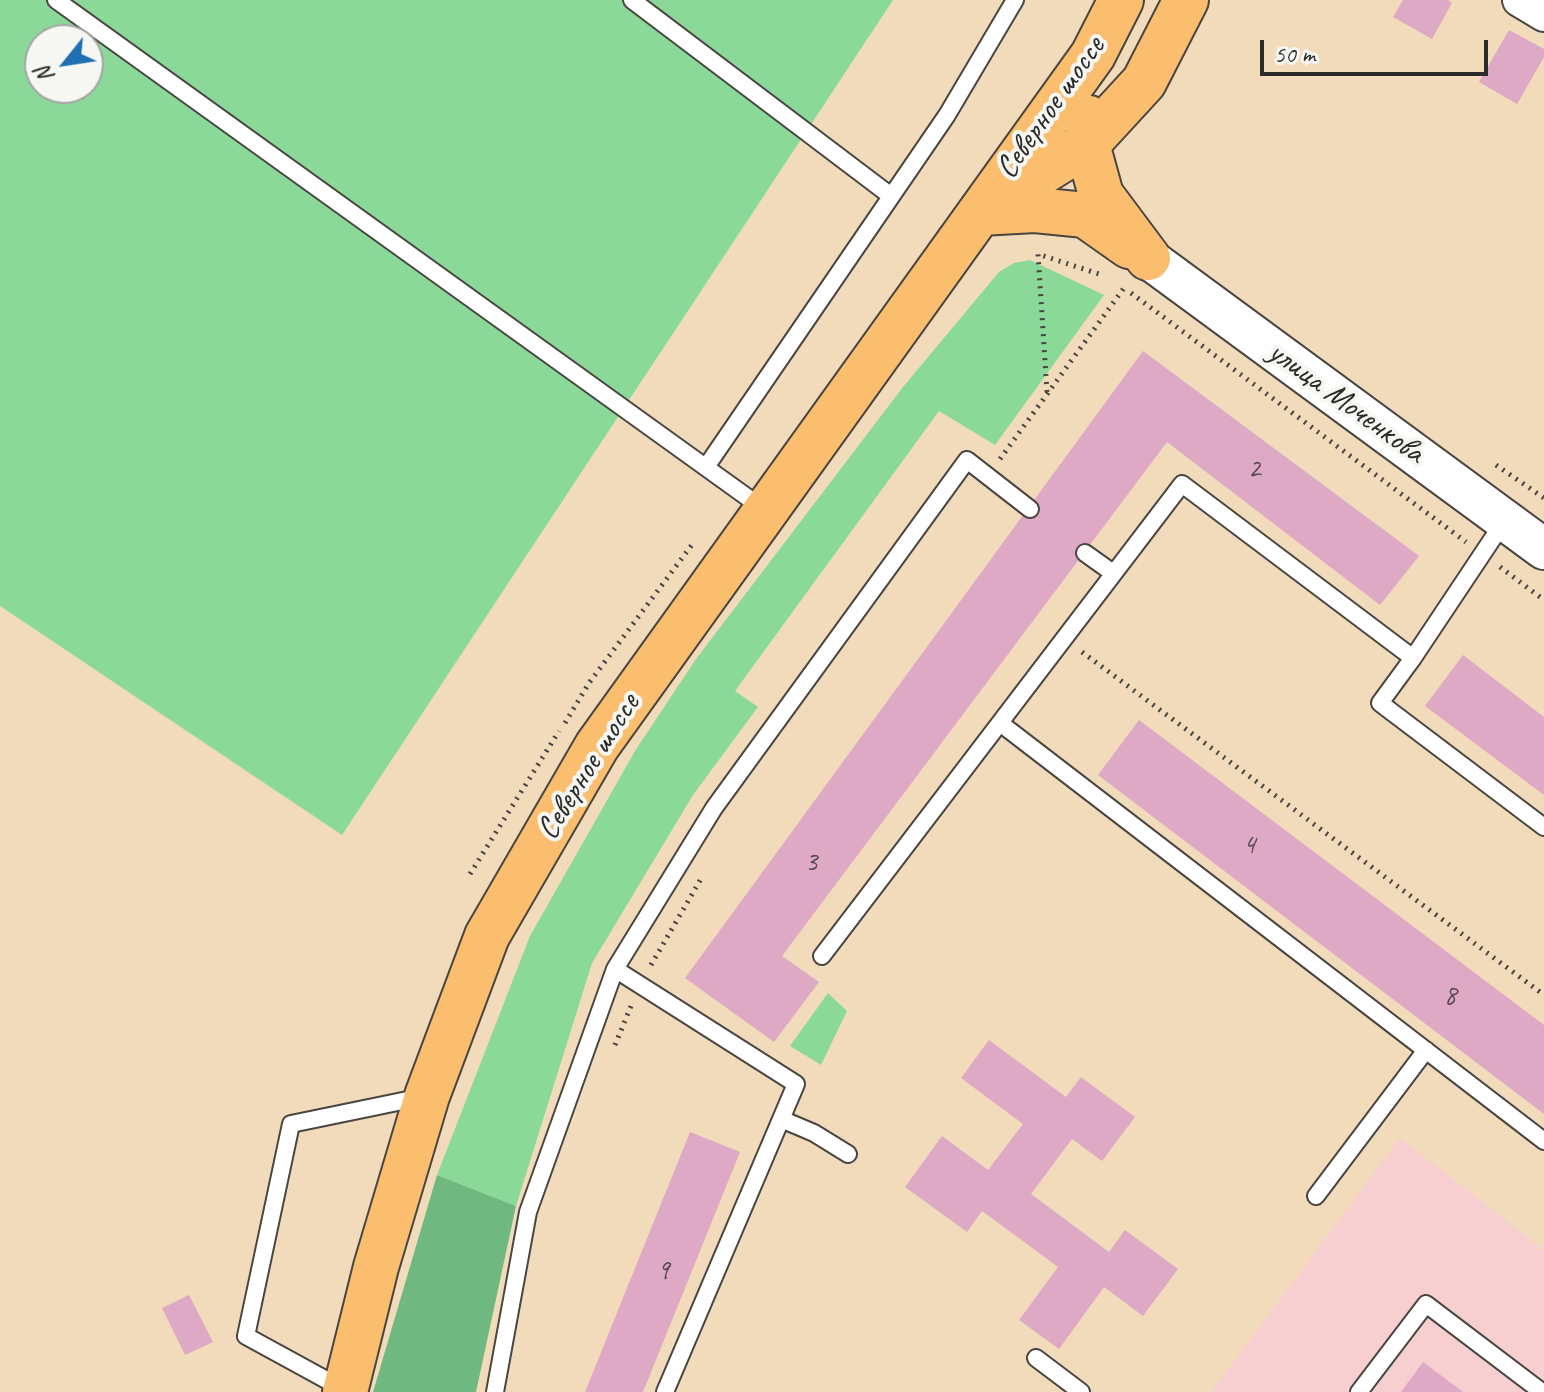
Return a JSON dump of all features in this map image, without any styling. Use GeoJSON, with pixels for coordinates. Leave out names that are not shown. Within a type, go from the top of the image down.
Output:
{"type":"FeatureCollection","features":[{"type":"Feature","properties":{"kind":"main road","name":"Северное шоссе"},"geometry":{"type":"LineString","coordinates":[[346,1391],[376,1267],[427,1096],[487,936],[597,746],[1093,55],[1121,0]]}},
{"type":"Feature","properties":{"kind":"main road","name":"Северное шоссе"},"geometry":{"type":"LineString","coordinates":[[977,213],[1087,144],[1144,82],[1186,0]]}},
{"type":"Feature","properties":{"kind":"main road"},"geometry":{"type":"LineString","coordinates":[[1093,55],[1087,144],[1125,276]]}},
{"type":"Feature","properties":{"kind":"main road"},"geometry":{"type":"LineString","coordinates":[[1125,276],[1130,213],[1120,167],[1144,82]]}},
{"type":"Feature","properties":{"kind":"main road"},"geometry":{"type":"LineString","coordinates":[[977,213],[1035,210],[1085,215],[1125,276]]}},
{"type":"Feature","properties":{"kind":"street"},"geometry":{"type":"LineString","coordinates":[[1519,0],[1544,15]]}},
{"type":"Feature","properties":{"kind":"street","name":"улица Моченкова"},"geometry":{"type":"LineString","coordinates":[[1125,276],[1531,533]]}},
{"type":"Feature","properties":{"kind":"lane"},"geometry":{"type":"LineString","coordinates":[[56,0],[765,510]]}},
{"type":"Feature","properties":{"kind":"lane"},"geometry":{"type":"LineString","coordinates":[[632,0],[891,196]]}},
{"type":"Feature","properties":{"kind":"lane"},"geometry":{"type":"LineString","coordinates":[[706,467],[947,115],[1015,0]]}},
{"type":"Feature","properties":{"kind":"lane"},"geometry":{"type":"LineString","coordinates":[[495,1392],[528,1212],[615,969],[714,808],[967,460],[1030,509]]}},
{"type":"Feature","properties":{"kind":"lane"},"geometry":{"type":"LineString","coordinates":[[822,956],[1182,484],[1413,658]]}},
{"type":"Feature","properties":{"kind":"lane"},"geometry":{"type":"LineString","coordinates":[[1531,533],[1483,554],[1380,703],[1544,827]]}},
{"type":"Feature","properties":{"kind":"lane"},"geometry":{"type":"LineString","coordinates":[[1085,553],[1113,573]]}},
{"type":"Feature","properties":{"kind":"lane"},"geometry":{"type":"LineString","coordinates":[[1000,723],[1544,1141]]}},
{"type":"Feature","properties":{"kind":"lane"},"geometry":{"type":"LineString","coordinates":[[615,969],[796,1084],[665,1392]]}},
{"type":"Feature","properties":{"kind":"lane"},"geometry":{"type":"LineString","coordinates":[[1316,1196],[1426,1050]]}},
{"type":"Feature","properties":{"kind":"lane"},"geometry":{"type":"LineString","coordinates":[[346,1391],[246,1336],[291,1124],[427,1096]]}},
{"type":"Feature","properties":{"kind":"lane"},"geometry":{"type":"LineString","coordinates":[[781,1119],[814,1133],[848,1154]]}},
{"type":"Feature","properties":{"kind":"lane"},"geometry":{"type":"LineString","coordinates":[[1359,1392],[1426,1304],[1542,1392]]}},
{"type":"Feature","properties":{"kind":"lane"},"geometry":{"type":"LineString","coordinates":[[1036,1358],[1081,1392]]}},
{"type":"Feature","properties":{"kind":"path"},"geometry":{"type":"LineString","coordinates":[[1047,394],[1038,254],[1125,276],[1544,600]]}},
{"type":"Feature","properties":{"kind":"path"},"geometry":{"type":"LineString","coordinates":[[988,476],[1125,276]]}},
{"type":"Feature","properties":{"kind":"path"},"geometry":{"type":"LineString","coordinates":[[1496,465],[1544,498]]}},
{"type":"Feature","properties":{"kind":"path"},"geometry":{"type":"LineString","coordinates":[[1064,639],[1544,995]]}},
{"type":"Feature","properties":{"kind":"path"},"geometry":{"type":"LineString","coordinates":[[611,1055],[639,985],[706,870]]}},
{"type":"Feature","properties":{"kind":"shaded area"},"geometry":{"type":"Polygon","coordinates":[[[1400,1138],[1544,1250],[1544,1392],[1211,1392],[1400,1138]]]}},
{"type":"Feature","properties":{"kind":"green space"},"geometry":{"type":"Polygon","coordinates":[[[0,0],[893,0],[342,835],[0,606],[0,0]]]}},
{"type":"Feature","properties":{"kind":"green space"},"geometry":{"type":"Polygon","coordinates":[[[1030,260],[1104,295],[995,445],[939,411],[735,691],[758,707],[693,795],[592,963],[516,1206],[437,1175],[530,936],[635,751],[696,659],[903,387],[999,272],[1014,263],[1030,260]]]}},
{"type":"Feature","properties":{"kind":"green space"},"geometry":{"type":"Polygon","coordinates":[[[828,993],[847,1011],[821,1065],[790,1046],[828,993]]]}},
{"type":"Feature","properties":{"kind":"green space"},"geometry":{"type":"Polygon","coordinates":[[[437,1175],[516,1206],[476,1392],[373,1392],[437,1175]]]}},
{"type":"Feature","properties":{"kind":"building"},"geometry":{"type":"Polygon","coordinates":[[[1403,0],[1448,0],[1452,3],[1432,39],[1393,17],[1403,0]]]}},
{"type":"Feature","properties":{"kind":"building"},"geometry":{"type":"Polygon","coordinates":[[[1509,30],[1544,49],[1544,57],[1517,104],[1479,82],[1509,30]]]}},
{"type":"Feature","properties":{"kind":"building"},"geometry":{"type":"Polygon","coordinates":[[[1143,351],[1419,556],[1380,605],[1167,442],[782,956],[819,982],[774,1042],[685,978],[1143,351]]]}},
{"type":"Feature","properties":{"kind":"building"},"geometry":{"type":"Polygon","coordinates":[[[1463,655],[1544,717],[1544,795],[1425,706],[1463,655]]]}},
{"type":"Feature","properties":{"kind":"building"},"geometry":{"type":"Polygon","coordinates":[[[1139,720],[1544,1025],[1544,1114],[1098,775],[1139,720]]]}},
{"type":"Feature","properties":{"kind":"building"},"geometry":{"type":"Polygon","coordinates":[[[989,1040],[1066,1097],[1081,1077],[1135,1117],[1102,1161],[1072,1139],[1031,1194],[1109,1252],[1125,1230],[1178,1269],[1143,1316],[1104,1287],[1059,1349],[1019,1320],[1058,1267],[982,1211],[967,1232],[905,1187],[942,1136],[988,1170],[1023,1124],[961,1078],[989,1040]]]}},
{"type":"Feature","properties":{"kind":"building"},"geometry":{"type":"Polygon","coordinates":[[[690,1132],[740,1152],[643,1392],[585,1392],[690,1132]]]}},
{"type":"Feature","properties":{"kind":"building"},"geometry":{"type":"Polygon","coordinates":[[[189,1295],[213,1342],[185,1355],[162,1308],[189,1295]]]}},
{"type":"Feature","properties":{"kind":"building"},"geometry":{"type":"Polygon","coordinates":[[[1423,1362],[1463,1392],[1401,1392],[1423,1362]]]}}]}
